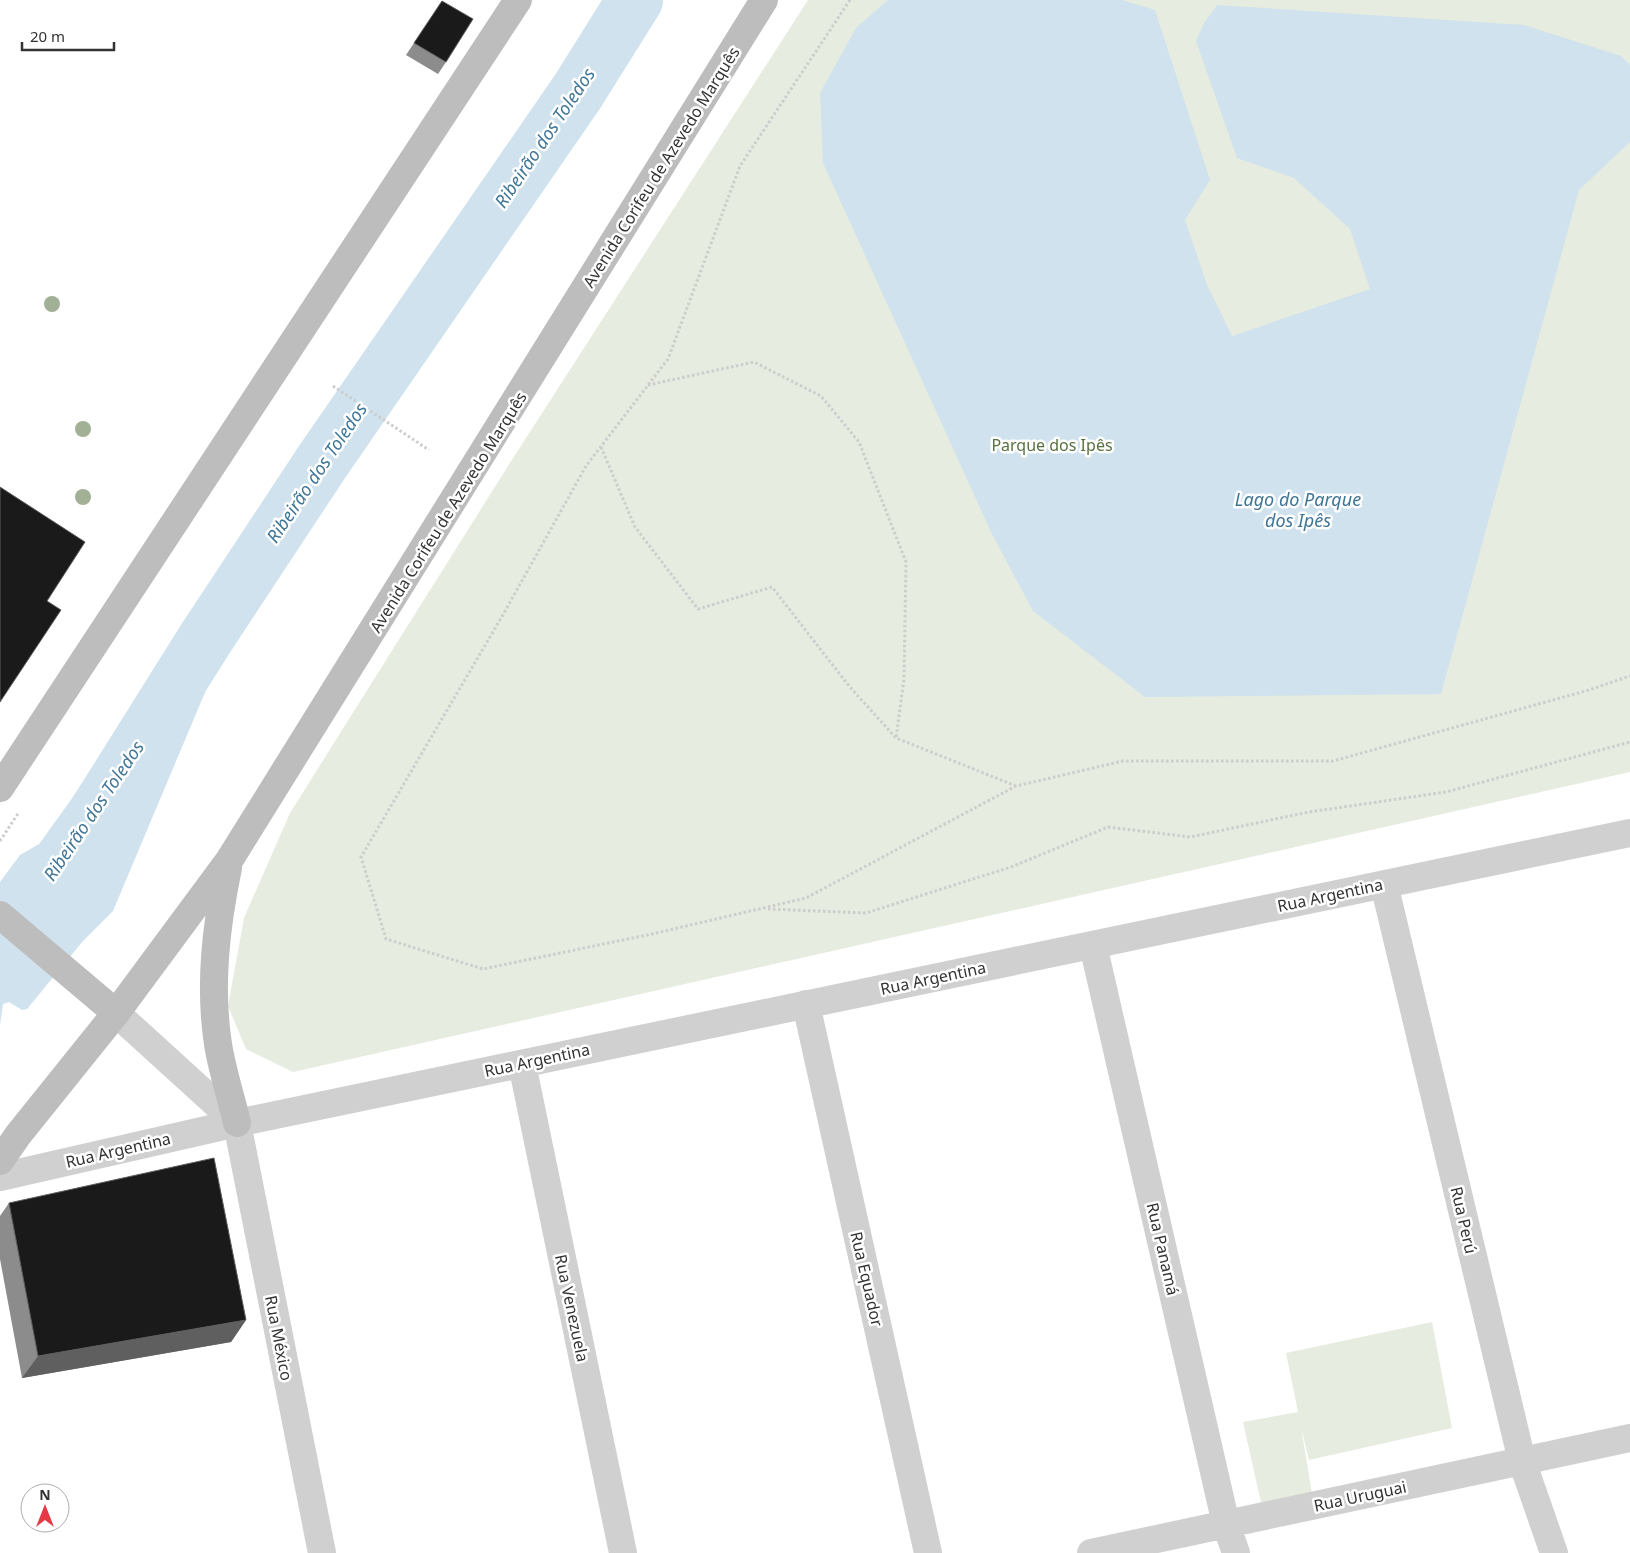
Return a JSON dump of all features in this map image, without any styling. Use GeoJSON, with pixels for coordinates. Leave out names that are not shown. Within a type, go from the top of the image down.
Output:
{"type":"FeatureCollection","features":[{"type":"Feature","properties":{"kind":"main road"},"geometry":{"type":"LineString","coordinates":[[0,788],[518,0]]}},
{"type":"Feature","properties":{"kind":"main road","name":"Avenida Corifeu de Azevedo Marquês"},"geometry":{"type":"LineString","coordinates":[[0,1161],[18,1134],[116,1013],[230,859],[764,0]]}},
{"type":"Feature","properties":{"kind":"main road"},"geometry":{"type":"LineString","coordinates":[[230,859],[220,913],[213,990],[218,1044],[237,1123]]}},
{"type":"Feature","properties":{"kind":"main road"},"geometry":{"type":"LineString","coordinates":[[0,914],[116,1013]]}},
{"type":"Feature","properties":{"kind":"street","name":"Rua Argentina"},"geometry":{"type":"LineString","coordinates":[[0,1176],[237,1123],[1630,833]]}},
{"type":"Feature","properties":{"kind":"street","name":"Rua Perú"},"geometry":{"type":"LineString","coordinates":[[1384,884],[1522,1461],[1554,1553]]}},
{"type":"Feature","properties":{"kind":"street","name":"Rua Panamá"},"geometry":{"type":"LineString","coordinates":[[1093,945],[1226,1524],[1236,1553]]}},
{"type":"Feature","properties":{"kind":"street","name":"Rua Equador"},"geometry":{"type":"LineString","coordinates":[[806,1004],[928,1553]]}},
{"type":"Feature","properties":{"kind":"street"},"geometry":{"type":"LineString","coordinates":[[116,1013],[237,1123]]}},
{"type":"Feature","properties":{"kind":"street","name":"Rua Venezuela"},"geometry":{"type":"LineString","coordinates":[[522,1064],[623,1553]]}},
{"type":"Feature","properties":{"kind":"street","name":"Rua México"},"geometry":{"type":"LineString","coordinates":[[237,1123],[322,1553]]}},
{"type":"Feature","properties":{"kind":"street","name":"Rua Uruguai"},"geometry":{"type":"LineString","coordinates":[[1091,1553],[1630,1438]]}},
{"type":"Feature","properties":{"kind":"path"},"geometry":{"type":"LineString","coordinates":[[850,0],[740,166],[668,359],[586,466],[504,613],[361,857],[386,939],[484,970],[806,898],[1016,786],[1123,761],[1333,761],[1589,690],[1630,676]]}},
{"type":"Feature","properties":{"kind":"path"},"geometry":{"type":"LineString","coordinates":[[647,385],[754,362],[821,396],[859,442],[906,562],[904,679],[896,738]]}},
{"type":"Feature","properties":{"kind":"path"},"geometry":{"type":"LineString","coordinates":[[333,386],[429,450]]}},
{"type":"Feature","properties":{"kind":"path"},"geometry":{"type":"LineString","coordinates":[[601,446],[635,527],[698,609],[772,587],[849,686],[896,738],[1016,786]]}},
{"type":"Feature","properties":{"kind":"path"},"geometry":{"type":"LineString","coordinates":[[762,908],[866,913],[1011,867],[1108,827],[1190,837],[1309,812],[1446,792],[1630,742]]}},
{"type":"Feature","properties":{"kind":"green space","name":"Parque dos Ipês"},"geometry":{"type":"Polygon","coordinates":[[[808,0],[1630,0],[1630,772],[293,1072],[246,1049],[228,1006],[244,918],[290,813],[508,466],[808,0]]]}},
{"type":"Feature","properties":{"kind":"green space"},"geometry":{"type":"Polygon","coordinates":[[[1432,1322],[1452,1428],[1309,1460],[1301,1427],[1313,1500],[1262,1507],[1243,1422],[1298,1412],[1286,1353],[1432,1322]]]}},
{"type":"Feature","properties":{"kind":"water"},"geometry":{"type":"Polygon","coordinates":[[[635,0],[655,0],[529,201],[214,671],[113,911],[83,941],[27,1009],[22,1010],[9,1002],[3,1004],[0,1025],[0,882],[20,855],[98,810],[204,641],[322,462],[578,91],[635,0]]]}},
{"type":"Feature","properties":{"kind":"water","name":"Lago do Parque dos Ipês"},"geometry":{"type":"Polygon","coordinates":[[[888,0],[1122,0],[1155,10],[1210,180],[1185,220],[1207,285],[1232,336],[1370,289],[1350,229],[1294,178],[1237,158],[1196,41],[1204,23],[1217,5],[1524,25],[1621,56],[1630,65],[1630,142],[1579,190],[1441,694],[1145,697],[1033,611],[992,534],[823,163],[820,93],[856,28],[888,0]]]}},
{"type":"Feature","properties":{"kind":"building"},"geometry":{"type":"Polygon","coordinates":[[[442,1],[473,19],[446,62],[414,43],[442,1]]]}},
{"type":"Feature","properties":{"kind":"building"},"geometry":{"type":"Polygon","coordinates":[[[0,487],[85,542],[47,601],[61,610],[0,702],[0,487]]]}},
{"type":"Feature","properties":{"kind":"building"},"geometry":{"type":"Polygon","coordinates":[[[214,1158],[246,1320],[38,1356],[9,1203],[214,1158]]]}},
{"type":"Feature","properties":{"kind":"waterway","name":"Ribeirão dos Toledos"},"geometry":{"type":"LineString","coordinates":[[0,947],[98,810],[204,641],[322,462],[578,91],[635,0]]}}]}
